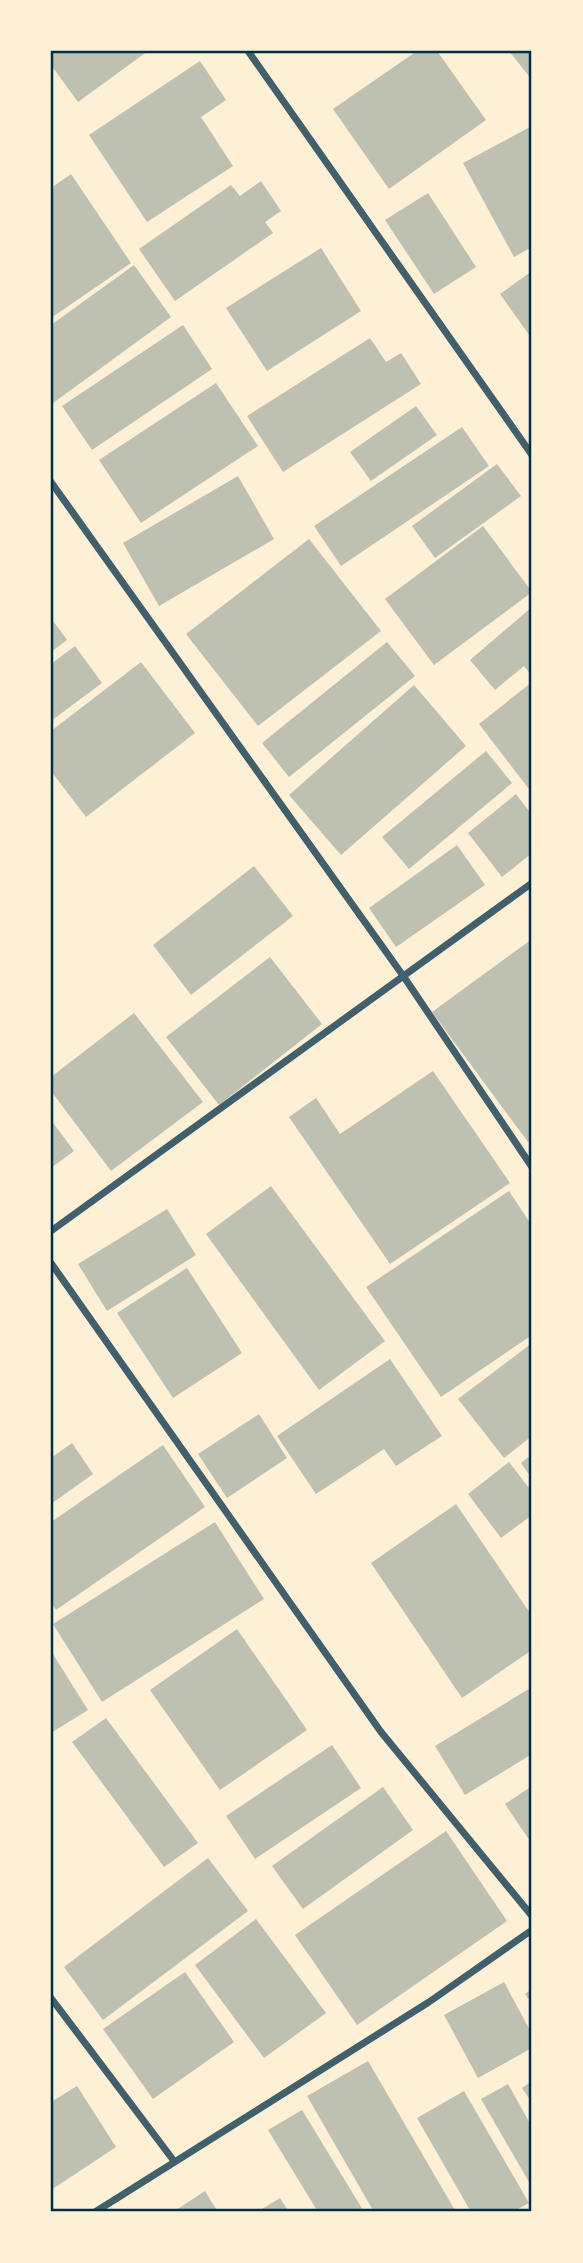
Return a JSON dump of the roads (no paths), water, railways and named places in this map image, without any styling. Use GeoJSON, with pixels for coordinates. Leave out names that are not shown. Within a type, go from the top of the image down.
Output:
{"type":"FeatureCollection","features":[{"type":"Feature","properties":{"kind":"street"},"geometry":{"type":"LineString","coordinates":[[248,51],[532,455]]}},
{"type":"Feature","properties":{"kind":"street"},"geometry":{"type":"LineString","coordinates":[[51,482],[404,977],[532,1167]]}},
{"type":"Feature","properties":{"kind":"street"},"geometry":{"type":"LineString","coordinates":[[51,1231],[532,883]]}},
{"type":"Feature","properties":{"kind":"street"},"geometry":{"type":"LineString","coordinates":[[51,1263],[381,1732],[532,1916]]}},
{"type":"Feature","properties":{"kind":"street"},"geometry":{"type":"LineString","coordinates":[[94,2212],[429,2002],[532,1930]]}},
{"type":"Feature","properties":{"kind":"street"},"geometry":{"type":"LineString","coordinates":[[51,1998],[174,2161]]}}]}
